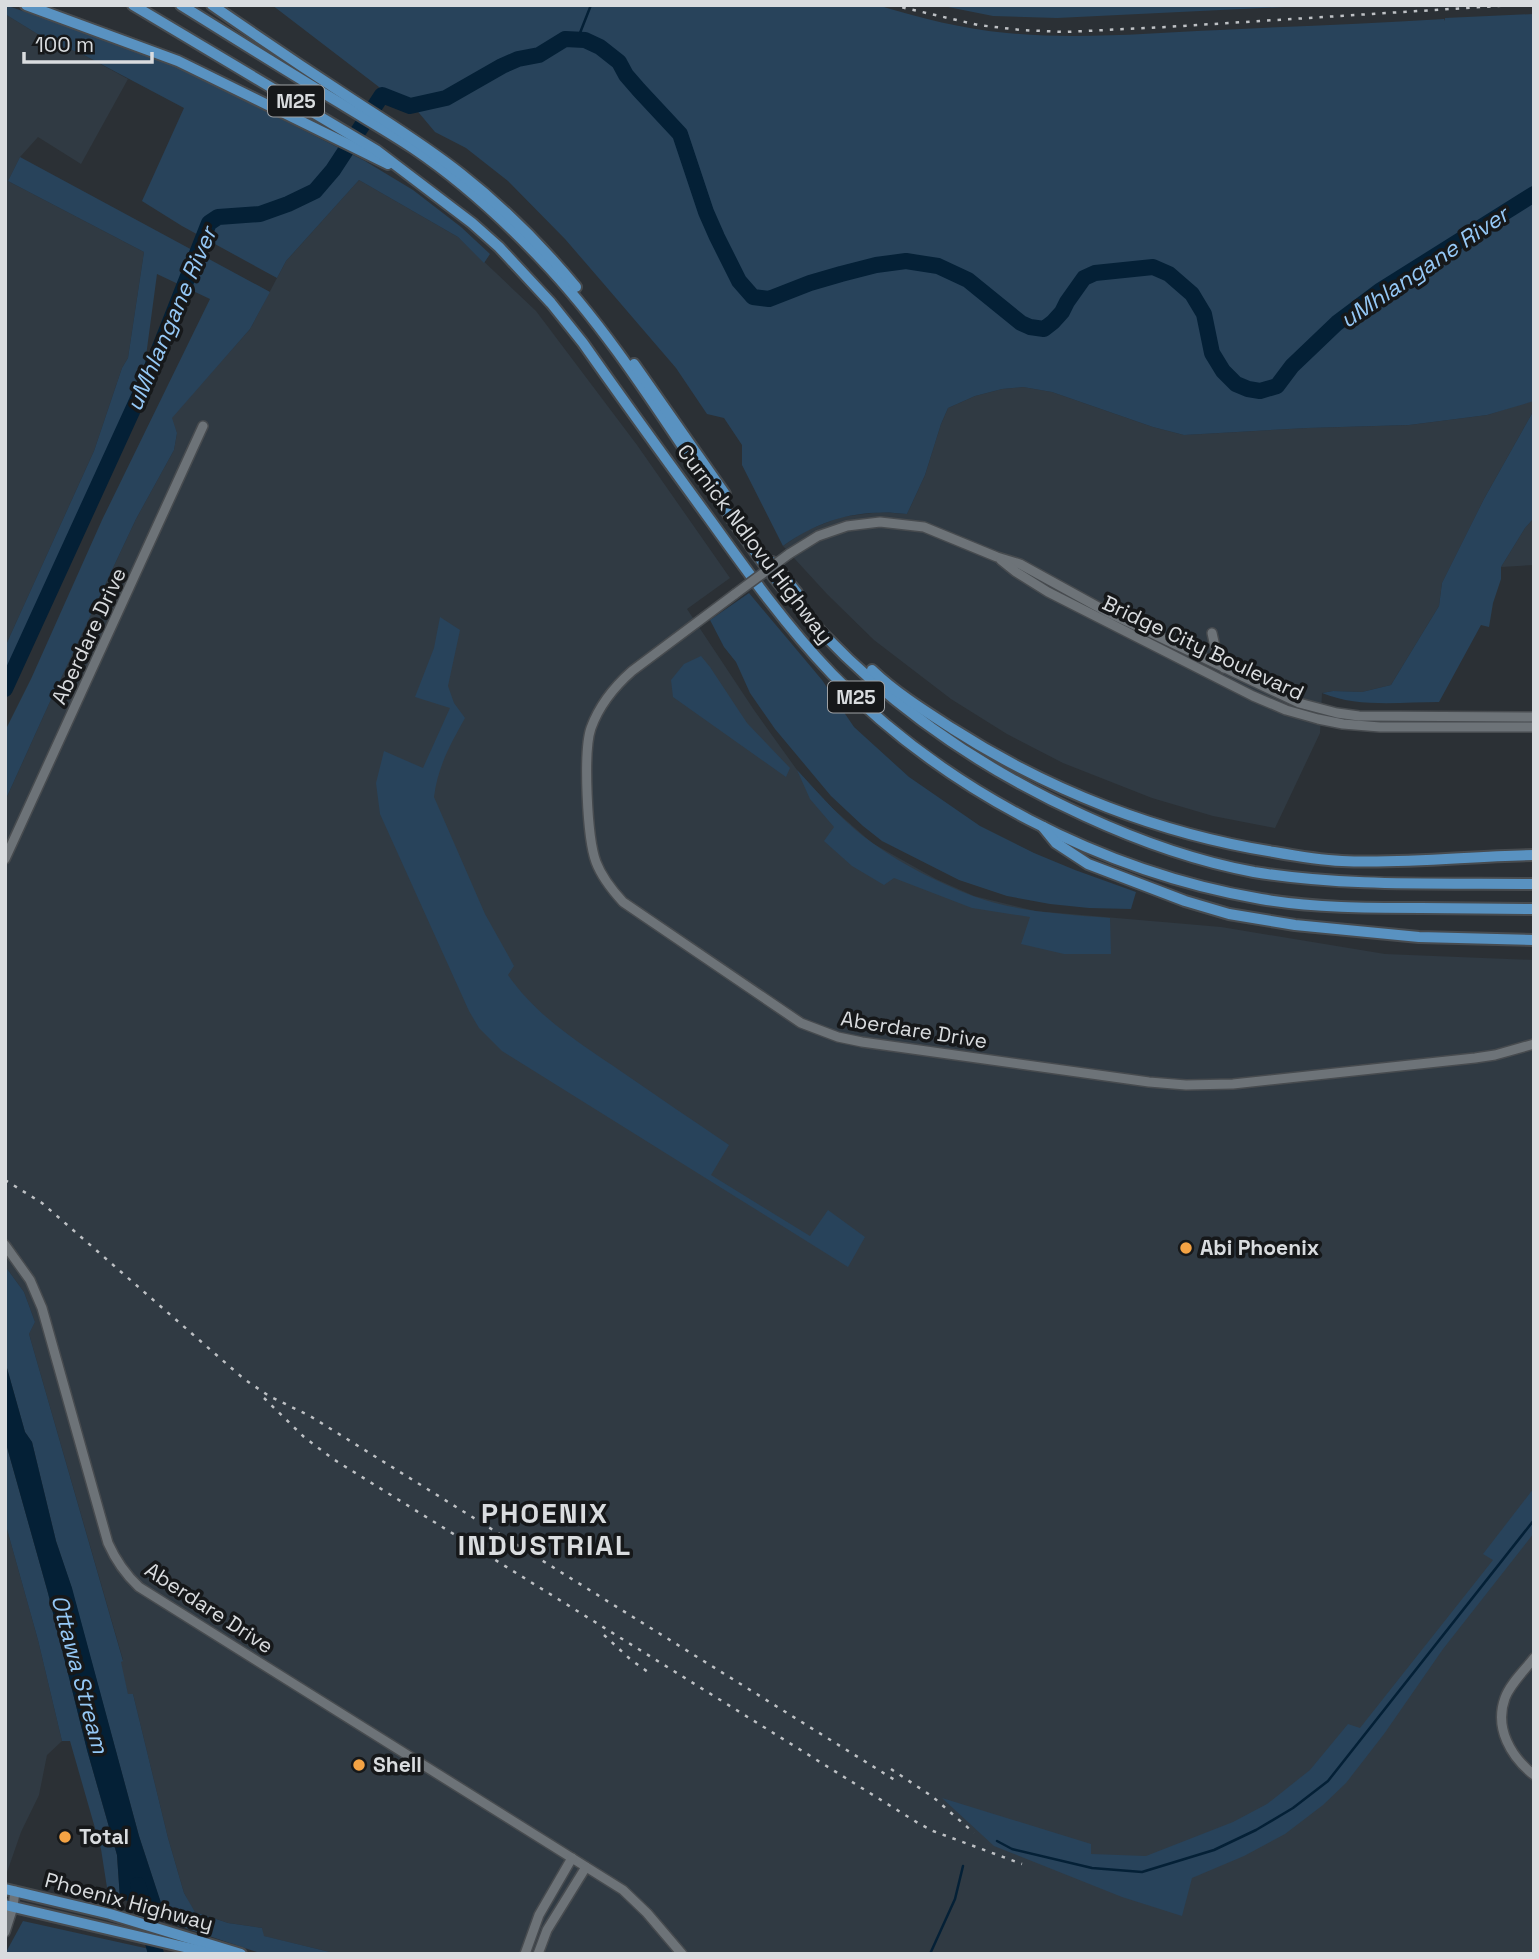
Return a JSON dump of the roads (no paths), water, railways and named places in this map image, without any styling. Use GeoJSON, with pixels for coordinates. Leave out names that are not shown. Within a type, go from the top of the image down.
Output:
{"type":"FeatureCollection","features":[{"type":"Feature","properties":{"kind":"main road"},"geometry":{"type":"LineString","coordinates":[[26,5],[178,61],[373,153]]}},
{"type":"Feature","properties":{"kind":"main road","name":"M25"},"geometry":{"type":"LineString","coordinates":[[133,5],[215,52],[373,153]]}},
{"type":"Feature","properties":{"kind":"main road","name":"Curnick Ndlovu Highway"},"geometry":{"type":"LineString","coordinates":[[181,5],[417,146],[507,224],[576,298],[622,359],[754,549],[799,606],[903,707],[952,743],[1042,796],[1128,836],[1222,865],[1325,881],[1534,884]]}},
{"type":"Feature","properties":{"kind":"main road"},"geometry":{"type":"LineString","coordinates":[[212,5],[367,114]]}},
{"type":"Feature","properties":{"kind":"main road"},"geometry":{"type":"LineString","coordinates":[[417,146],[471,182],[553,260],[628,355],[763,551],[805,603],[879,677],[926,712],[1023,770],[1074,794],[1170,828],[1240,846],[1339,861],[1378,862],[1534,855]]}},
{"type":"Feature","properties":{"kind":"main road","name":"Curnick Ndlovu Highway"},"geometry":{"type":"LineString","coordinates":[[373,153],[403,171],[472,223],[499,247],[551,303],[789,625],[832,674],[865,706],[927,757],[1003,804],[1086,848],[1186,882],[1261,899],[1347,908],[1534,909]]}},
{"type":"Feature","properties":{"kind":"main road"},"geometry":{"type":"LineString","coordinates":[[1041,825],[1056,843],[1088,864],[1174,897],[1229,914],[1307,926],[1419,937],[1534,940]]}},
{"type":"Feature","properties":{"kind":"main road","name":"Phoenix Highway"},"geometry":{"type":"LineString","coordinates":[[10,1890],[110,1914],[214,1954]]}},
{"type":"Feature","properties":{"kind":"main road","name":"Phoenix Highway"},"geometry":{"type":"LineString","coordinates":[[9,1906],[122,1933],[241,1954]]}},
{"type":"Feature","properties":{"kind":"street","name":"Aberdare Drive"},"geometry":{"type":"LineString","coordinates":[[5,859],[203,426]]}},
{"type":"Feature","properties":{"kind":"street","name":"Bridge City Boulevard"},"geometry":{"type":"LineString","coordinates":[[735,594],[789,554],[830,531],[880,522],[924,527],[997,557],[1299,703],[1359,716],[1534,727]]}},
{"type":"Feature","properties":{"kind":"street","name":"Bridge City Boulevard"},"geometry":{"type":"LineString","coordinates":[[1018,568],[1048,592],[1253,696],[1286,710],[1343,724],[1380,727],[1534,717]]}},
{"type":"Feature","properties":{"kind":"street","name":"Aberdare Drive"},"geometry":{"type":"LineString","coordinates":[[735,594],[632,671],[614,688],[599,712],[591,728],[587,751],[591,844],[601,875],[623,902],[801,1023],[838,1037],[862,1042],[1186,1085],[1233,1084],[1475,1058],[1534,1044]]}},
{"type":"Feature","properties":{"kind":"street"},"geometry":{"type":"LineString","coordinates":[[1212,633],[1216,652],[1224,668]]}},
{"type":"Feature","properties":{"kind":"street","name":"Aberdare Drive"},"geometry":{"type":"LineString","coordinates":[[5,1245],[30,1280],[42,1308],[108,1543],[127,1576],[139,1587],[622,1891],[647,1913],[682,1954]]}},
{"type":"Feature","properties":{"kind":"street"},"geometry":{"type":"LineString","coordinates":[[1534,1658],[1511,1688],[1502,1709],[1509,1749],[1534,1775]]}},
{"type":"Feature","properties":{"kind":"street"},"geometry":{"type":"LineString","coordinates":[[525,1954],[539,1915],[572,1858]]}},
{"type":"Feature","properties":{"kind":"street"},"geometry":{"type":"LineString","coordinates":[[538,1954],[547,1930],[586,1867]]}},
{"type":"Feature","properties":{"kind":"street"},"geometry":{"type":"LineString","coordinates":[[5,1932],[10,1890]]}},
{"type":"Feature","properties":{"kind":"water"},"geometry":{"type":"Polygon","coordinates":[[[5,1361],[25,1432],[32,1442],[56,1541],[72,1588],[139,1836],[163,1909],[120,1899],[117,1855],[5,1440],[5,1361]]]}},
{"type":"Feature","properties":{"kind":"waterway"},"geometry":{"type":"LineString","coordinates":[[565,39],[578,38],[591,5]]}},
{"type":"Feature","properties":{"kind":"waterway","name":"uMhlangane River"},"geometry":{"type":"LineString","coordinates":[[5,689],[151,370],[209,223],[218,217],[260,214],[315,191],[333,170],[382,95],[410,106],[446,98],[502,66],[518,59],[539,55],[565,39],[585,40],[600,47],[619,62],[626,75],[680,134],[717,237],[739,281],[753,297],[769,299],[841,274],[906,261],[938,266],[968,280],[1021,323],[1044,329],[1062,312],[1084,278],[1095,273],[1153,267],[1169,274],[1192,294],[1204,314],[1212,353],[1223,371],[1236,384],[1260,391],[1277,386],[1292,366],[1337,323],[1381,290],[1534,194]]}},
{"type":"Feature","properties":{"kind":"waterway"},"geometry":{"type":"LineString","coordinates":[[997,1841],[1012,1849],[1092,1868],[1142,1872],[1214,1850],[1293,1808],[1328,1781],[1534,1520]]}},
{"type":"Feature","properties":{"kind":"waterway"},"geometry":{"type":"LineString","coordinates":[[930,1954],[955,1899],[963,1866]]}},
{"type":"Feature","properties":{"kind":"waterway","name":"Ottawa Stream"},"geometry":{"type":"LineString","coordinates":[[138,1885],[156,1954]]}},
{"type":"Feature","properties":{"kind":"railway"},"geometry":{"type":"LineString","coordinates":[[892,5],[978,25],[1065,32],[1513,5]]}},
{"type":"Feature","properties":{"kind":"railway"},"geometry":{"type":"LineString","coordinates":[[5,1180],[42,1203],[244,1379],[269,1396],[310,1416],[898,1782]]}},
{"type":"Feature","properties":{"kind":"railway"},"geometry":{"type":"LineString","coordinates":[[264,1398],[304,1437],[333,1459],[918,1823],[1022,1864]]}},
{"type":"Feature","properties":{"kind":"railway"},"geometry":{"type":"LineString","coordinates":[[604,1635],[652,1675]]}},
{"type":"Feature","properties":{"kind":"railway"},"geometry":{"type":"LineString","coordinates":[[891,1769],[933,1797],[974,1833]]}},
{"type":"Feature","properties":{"kind":"place","name":"Abi Phoenix"},"geometry":{"type":"Point","coordinates":[1186,1248]}},
{"type":"Feature","properties":{"kind":"place","name":"Shell"},"geometry":{"type":"Point","coordinates":[359,1765]}},
{"type":"Feature","properties":{"kind":"place","name":"Total"},"geometry":{"type":"Point","coordinates":[65,1837]}},
{"type":"Feature","properties":{"kind":"district","name":"PHOENIX INDUSTRIAL"},"geometry":{"type":"Point","coordinates":[545,1529]}}]}
